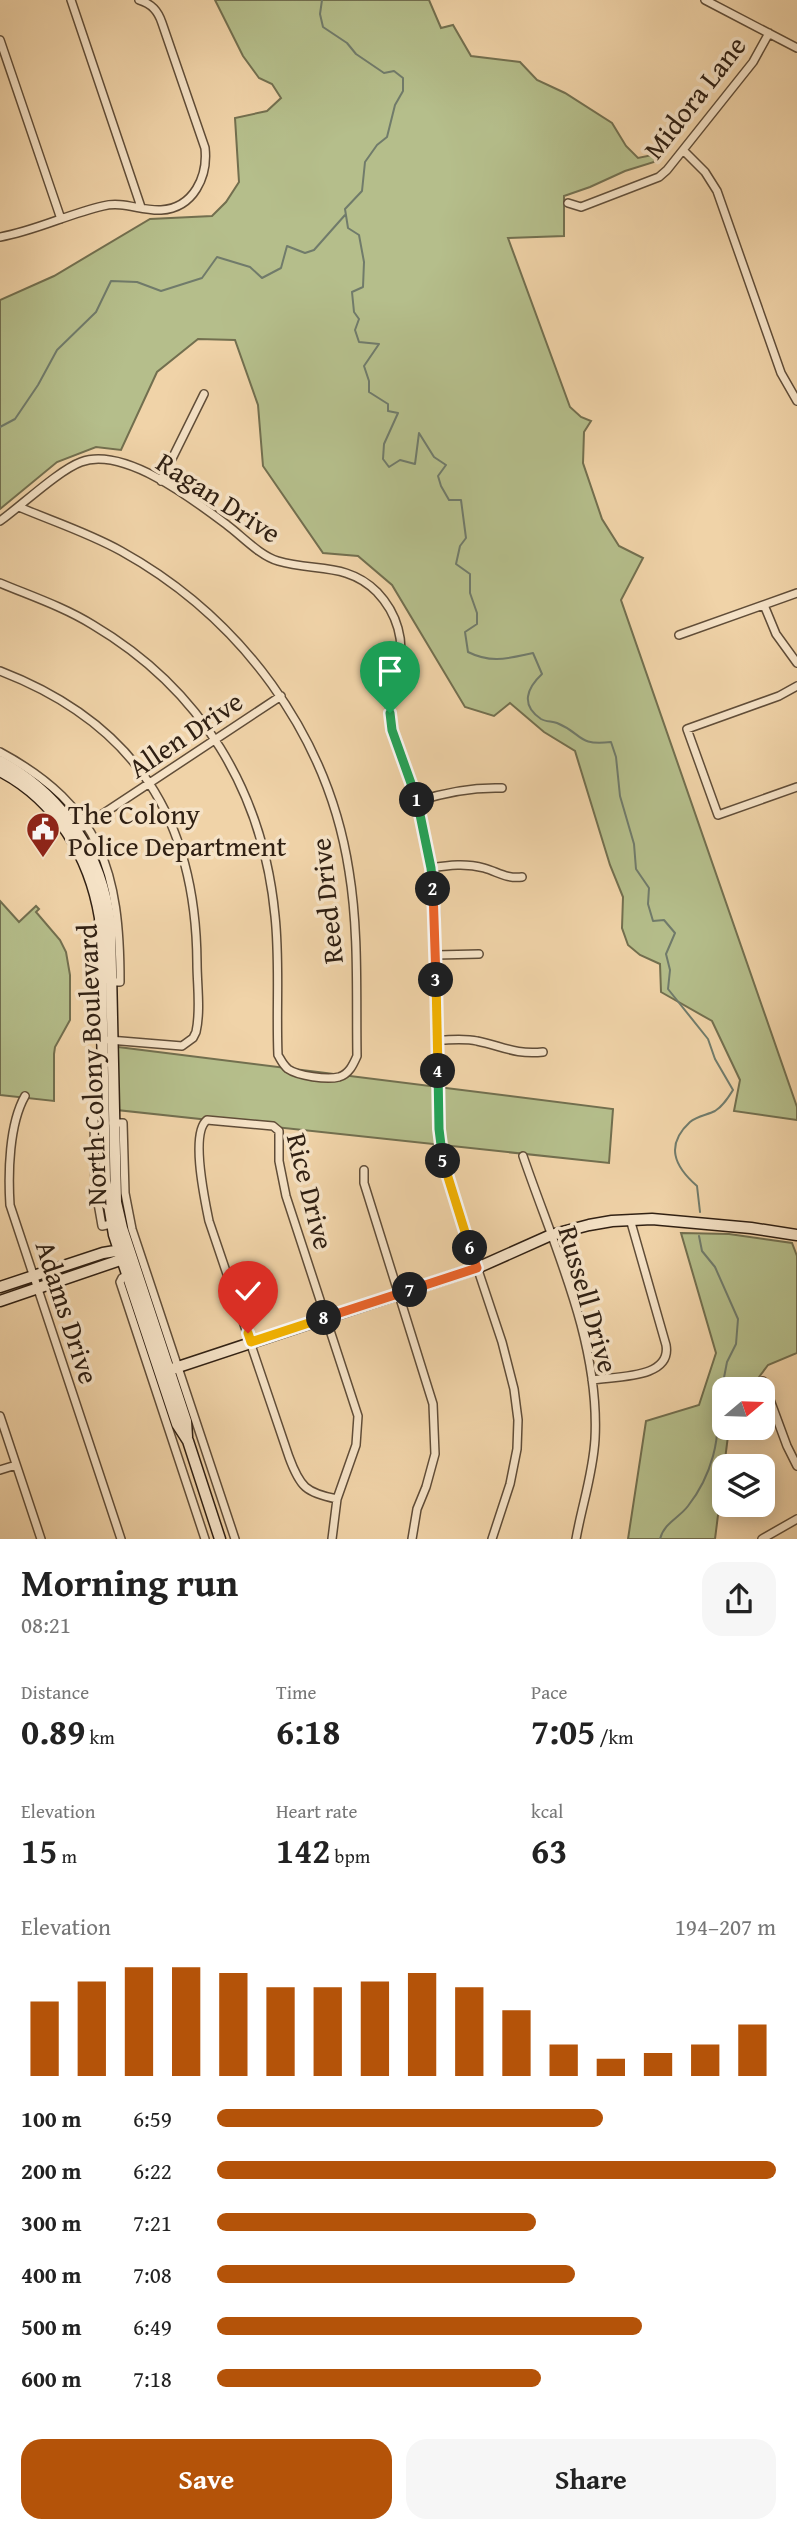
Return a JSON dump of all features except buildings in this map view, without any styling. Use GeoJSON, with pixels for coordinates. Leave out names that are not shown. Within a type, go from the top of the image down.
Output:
{"type":"FeatureCollection","features":[{"type":"Feature","properties":{"kind":"main road","name":"North Colony Boulevard"},"geometry":{"type":"LineString","coordinates":[[0,761],[40,787],[78,830],[102,881],[109,911],[111,982],[104,1116],[105,1181],[112,1229],[165,1371]]}},
{"type":"Feature","properties":{"kind":"main road","name":"North Colony Boulevard"},"geometry":{"type":"LineString","coordinates":[[0,771],[31,791],[59,820],[78,830]]}},
{"type":"Feature","properties":{"kind":"main road","name":"North Colony Boulevard"},"geometry":{"type":"LineString","coordinates":[[78,830],[82,857],[99,908],[116,1202],[124,1256],[128,1275],[186,1420],[188,1441],[220,1539]]}},
{"type":"Feature","properties":{"kind":"main road"},"geometry":{"type":"LineString","coordinates":[[165,1371],[477,1268],[551,1235],[589,1225],[652,1219],[751,1228],[797,1236]]}},
{"type":"Feature","properties":{"kind":"main road"},"geometry":{"type":"LineString","coordinates":[[103,1253],[112,1242],[112,1229]]}},
{"type":"Feature","properties":{"kind":"main road"},"geometry":{"type":"LineString","coordinates":[[0,1287],[103,1253],[124,1256]]}},
{"type":"Feature","properties":{"kind":"main road"},"geometry":{"type":"LineString","coordinates":[[0,1301],[124,1256]]}},
{"type":"Feature","properties":{"kind":"street"},"geometry":{"type":"LineString","coordinates":[[71,0],[141,207]]}},
{"type":"Feature","properties":{"kind":"street"},"geometry":{"type":"LineString","coordinates":[[0,237],[109,205],[162,210],[182,203],[196,190],[205,174],[205,148],[158,13],[151,5],[139,0]]}},
{"type":"Feature","properties":{"kind":"street"},"geometry":{"type":"LineString","coordinates":[[705,0],[797,48]]}},
{"type":"Feature","properties":{"kind":"street","name":"Midora Lane"},"geometry":{"type":"LineString","coordinates":[[568,203],[581,206],[652,181],[667,170],[753,62],[769,33]]}},
{"type":"Feature","properties":{"kind":"street"},"geometry":{"type":"LineString","coordinates":[[0,40],[61,219]]}},
{"type":"Feature","properties":{"kind":"street"},"geometry":{"type":"LineString","coordinates":[[683,150],[705,172],[717,191],[781,373],[797,401]]}},
{"type":"Feature","properties":{"kind":"street"},"geometry":{"type":"LineString","coordinates":[[161,481],[204,394]]}},
{"type":"Feature","properties":{"kind":"street","name":"Ragan Drive"},"geometry":{"type":"LineString","coordinates":[[0,521],[71,466],[89,459],[123,462],[161,481],[207,510],[272,559],[297,566],[341,570],[365,583],[379,595],[392,614],[401,643],[398,669],[390,697],[392,730],[418,801],[431,868],[442,1156],[512,1373],[518,1420],[514,1469],[492,1539]]}},
{"type":"Feature","properties":{"kind":"street","name":"Reed Drive"},"geometry":{"type":"LineString","coordinates":[[19,507],[117,549],[188,594],[231,634],[259,666],[281,696],[310,747],[333,804],[349,869],[353,902],[357,1056],[353,1066],[340,1077],[317,1076],[288,1069],[278,1055],[276,919],[269,872],[247,797],[215,740]]}},
{"type":"Feature","properties":{"kind":"street"},"geometry":{"type":"LineString","coordinates":[[0,583],[91,623],[144,660],[189,705],[215,740]]}},
{"type":"Feature","properties":{"kind":"street"},"geometry":{"type":"LineString","coordinates":[[679,635],[797,593]]}},
{"type":"Feature","properties":{"kind":"street"},"geometry":{"type":"LineString","coordinates":[[764,605],[778,636],[797,663]]}},
{"type":"Feature","properties":{"kind":"street"},"geometry":{"type":"LineString","coordinates":[[0,671],[38,686],[89,718],[119,747],[149,783],[169,816],[190,877],[197,936],[198,1025],[193,1038],[181,1046],[107,1040]]}},
{"type":"Feature","properties":{"kind":"street"},"geometry":{"type":"LineString","coordinates":[[797,687],[781,696],[687,729],[718,815],[797,787]]}},
{"type":"Feature","properties":{"kind":"street","name":"Allen Drive"},"geometry":{"type":"LineString","coordinates":[[78,830],[281,696]]}},
{"type":"Feature","properties":{"kind":"street"},"geometry":{"type":"LineString","coordinates":[[0,752],[47,782],[70,805],[78,830]]}},
{"type":"Feature","properties":{"kind":"street"},"geometry":{"type":"LineString","coordinates":[[418,801],[444,792],[475,787],[502,788]]}},
{"type":"Feature","properties":{"kind":"street"},"geometry":{"type":"LineString","coordinates":[[431,868],[471,865],[510,878],[522,877]]}},
{"type":"Feature","properties":{"kind":"street"},"geometry":{"type":"LineString","coordinates":[[436,955],[479,954]]}},
{"type":"Feature","properties":{"kind":"street"},"geometry":{"type":"LineString","coordinates":[[438,1040],[477,1040],[508,1050],[530,1054],[543,1052]]}},
{"type":"Feature","properties":{"kind":"street","name":"Adams Drive"},"geometry":{"type":"LineString","coordinates":[[25,1096],[17,1109],[8,1178],[10,1205],[121,1539]]}},
{"type":"Feature","properties":{"kind":"street","name":"Rice Drive"},"geometry":{"type":"LineString","coordinates":[[251,1342],[209,1221],[199,1151],[201,1127],[207,1119],[273,1126],[279,1132],[279,1161],[286,1196],[358,1416],[359,1431],[337,1499],[332,1539]]}},
{"type":"Feature","properties":{"kind":"street"},"geometry":{"type":"LineString","coordinates":[[113,1123],[123,1123],[127,1209],[205,1539]]}},
{"type":"Feature","properties":{"kind":"street","name":"Russell Drive"},"geometry":{"type":"LineString","coordinates":[[523,1156],[582,1330],[592,1380],[595,1429],[593,1465],[576,1539]]}},
{"type":"Feature","properties":{"kind":"street"},"geometry":{"type":"LineString","coordinates":[[364,1170],[364,1183],[433,1404],[435,1454],[417,1509],[412,1539]]}},
{"type":"Feature","properties":{"kind":"street"},"geometry":{"type":"LineString","coordinates":[[592,1380],[653,1371],[665,1362],[667,1356],[630,1219]]}},
{"type":"Feature","properties":{"kind":"street"},"geometry":{"type":"LineString","coordinates":[[251,1342],[294,1471],[304,1488],[320,1496],[337,1499]]}},
{"type":"Feature","properties":{"kind":"street"},"geometry":{"type":"LineString","coordinates":[[165,1371],[235,1539]]}},
{"type":"Feature","properties":{"kind":"street"},"geometry":{"type":"LineString","coordinates":[[775,1414],[797,1466]]}},
{"type":"Feature","properties":{"kind":"street"},"geometry":{"type":"LineString","coordinates":[[0,1416],[41,1539]]}},
{"type":"Feature","properties":{"kind":"street"},"geometry":{"type":"LineString","coordinates":[[0,1470],[16,1465]]}},
{"type":"Feature","properties":{"kind":"street"},"geometry":{"type":"LineString","coordinates":[[762,1539],[797,1519]]}},
{"type":"Feature","properties":{"kind":"green space"},"geometry":{"type":"Polygon","coordinates":[[[215,0],[429,0],[441,28],[453,25],[471,56],[520,62],[537,80],[565,93],[612,123],[626,146],[638,158],[657,154],[654,162],[564,196],[564,236],[508,238],[570,407],[581,417],[591,421],[584,432],[583,463],[602,519],[619,546],[643,558],[621,600],[797,1107],[797,1120],[734,1111],[740,1080],[712,1021],[661,992],[660,964],[640,955],[628,945],[622,928],[623,897],[610,865],[575,751],[544,732],[510,703],[494,716],[465,707],[392,585],[358,556],[323,553],[263,466],[258,405],[235,340],[198,339],[157,372],[121,450],[96,447],[57,462],[0,509],[0,300],[54,276],[150,219],[212,216],[226,202],[239,182],[235,118],[267,111],[281,98],[272,84],[259,78],[243,56],[215,0]]]}},
{"type":"Feature","properties":{"kind":"green space"},"geometry":{"type":"Polygon","coordinates":[[[0,901],[19,922],[36,906],[39,909],[36,912],[60,940],[66,952],[70,975],[70,1020],[55,1047],[54,1101],[0,1095],[0,901]]]}},
{"type":"Feature","properties":{"kind":"green space"},"geometry":{"type":"Polygon","coordinates":[[[118,1047],[613,1109],[609,1163],[117,1110],[118,1047]]]}},
{"type":"Feature","properties":{"kind":"green space"},"geometry":{"type":"Polygon","coordinates":[[[681,1233],[729,1234],[792,1243],[797,1256],[797,1353],[768,1365],[759,1377],[712,1377],[712,1440],[727,1440],[726,1454],[712,1454],[712,1517],[718,1517],[715,1539],[628,1539],[646,1421],[699,1405],[716,1353],[681,1233]]]}},
{"type":"Feature","properties":{"kind":"waterway"},"geometry":{"type":"LineString","coordinates":[[322,0],[320,14],[323,27],[384,73],[394,71],[403,78],[403,91],[395,105],[387,137],[377,145],[365,162],[362,191],[345,209],[348,228],[359,235],[364,262],[363,287],[352,292],[354,312],[359,319],[355,330],[359,342],[379,344],[364,366],[369,392],[388,404],[388,411],[398,413],[384,444],[383,459],[389,467],[400,460],[415,464],[419,433],[434,457],[446,465],[438,476],[449,500],[461,500],[466,538],[460,546],[456,564],[470,574],[470,593],[477,613],[477,624],[465,632],[468,652],[493,659],[533,653],[542,674],[528,696],[534,714],[543,720],[566,727],[586,741],[611,742],[616,757],[620,796],[634,844],[636,869],[649,888],[648,904],[653,921],[664,920],[675,933],[666,954],[670,970],[668,989],[708,1039],[715,1059],[733,1090],[718,1109],[690,1122],[677,1139],[675,1147],[678,1163],[697,1186],[700,1212]]}},
{"type":"Feature","properties":{"kind":"waterway"},"geometry":{"type":"LineString","coordinates":[[0,427],[15,419],[57,350],[96,312],[111,281],[137,282],[161,291],[202,278],[217,257],[250,267],[262,278],[281,268],[287,246],[305,253],[314,250],[345,215]]}},
{"type":"Feature","properties":{"kind":"waterway"},"geometry":{"type":"LineString","coordinates":[[660,1539],[665,1529],[696,1495],[709,1470],[716,1442],[717,1414],[714,1401],[722,1388],[727,1362],[736,1344],[738,1319],[715,1267],[702,1251],[699,1236]]}},
{"type":"Feature","properties":{"kind":"place","name":"The Colony Police Department"},"geometry":{"type":"Point","coordinates":[43,859]}},
{"type":"Feature","properties":{"kind":"route"},"geometry":{"type":"LineString","coordinates":[[248,1333],[251,1342],[477,1268],[442,1156],[439,1129],[435,912],[431,868],[418,801],[392,730],[390,713]]}}]}
